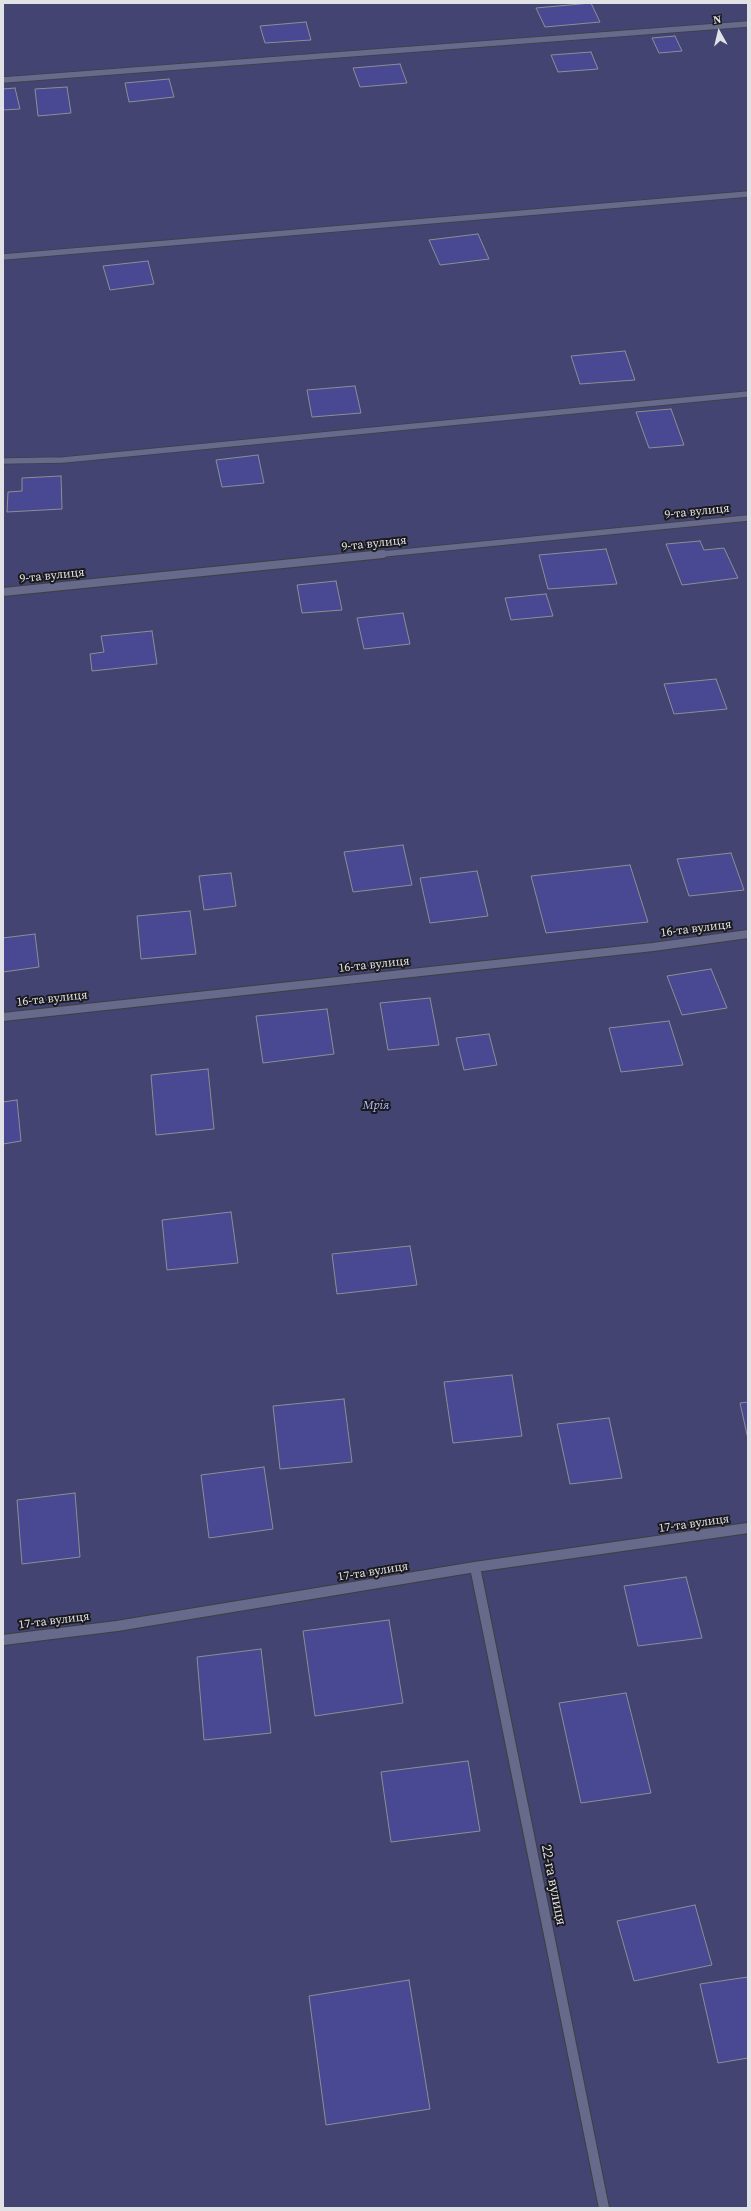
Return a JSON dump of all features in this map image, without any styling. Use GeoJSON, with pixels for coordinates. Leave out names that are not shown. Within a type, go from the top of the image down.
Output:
{"type":"FeatureCollection","features":[{"type":"Feature","properties":{"kind":"street"},"geometry":{"type":"LineString","coordinates":[[3,80],[748,24]]}},
{"type":"Feature","properties":{"kind":"street"},"geometry":{"type":"LineString","coordinates":[[3,256],[748,194]]}},
{"type":"Feature","properties":{"kind":"street"},"geometry":{"type":"LineString","coordinates":[[3,461],[63,460],[748,394]]}},
{"type":"Feature","properties":{"kind":"street","name":"9-та вулиця"},"geometry":{"type":"LineString","coordinates":[[3,592],[748,518]]}},
{"type":"Feature","properties":{"kind":"street","name":"16-та вулиця"},"geometry":{"type":"LineString","coordinates":[[3,1017],[653,947],[748,934]]}},
{"type":"Feature","properties":{"kind":"street","name":"17-та вулиця"},"geometry":{"type":"LineString","coordinates":[[3,1640],[116,1626],[475,1567],[748,1528]]}},
{"type":"Feature","properties":{"kind":"street","name":"22-га вулиця"},"geometry":{"type":"LineString","coordinates":[[475,1567],[604,2208]]}},
{"type":"Feature","properties":{"kind":"green space","name":"Мрія"},"geometry":{"type":"Polygon","coordinates":[[[3,3],[748,3],[748,2208],[3,2208],[3,3]]]}},
{"type":"Feature","properties":{"kind":"building"},"geometry":{"type":"Polygon","coordinates":[[[591,3],[600,22],[545,27],[536,8],[591,3]]]}},
{"type":"Feature","properties":{"kind":"building"},"geometry":{"type":"Polygon","coordinates":[[[306,22],[311,40],[265,43],[260,26],[306,22]]]}},
{"type":"Feature","properties":{"kind":"building"},"geometry":{"type":"Polygon","coordinates":[[[675,36],[682,51],[659,53],[652,38],[675,36]]]}},
{"type":"Feature","properties":{"kind":"building"},"geometry":{"type":"Polygon","coordinates":[[[591,52],[598,69],[558,72],[551,55],[591,52]]]}},
{"type":"Feature","properties":{"kind":"building"},"geometry":{"type":"Polygon","coordinates":[[[400,64],[407,83],[360,87],[353,68],[400,64]]]}},
{"type":"Feature","properties":{"kind":"building"},"geometry":{"type":"Polygon","coordinates":[[[169,79],[174,97],[129,102],[125,83],[169,79]]]}},
{"type":"Feature","properties":{"kind":"building"},"geometry":{"type":"Polygon","coordinates":[[[67,87],[71,113],[38,116],[35,89],[67,87]]]}},
{"type":"Feature","properties":{"kind":"building"},"geometry":{"type":"Polygon","coordinates":[[[15,88],[20,109],[3,110],[3,89],[15,88]]]}},
{"type":"Feature","properties":{"kind":"building"},"geometry":{"type":"Polygon","coordinates":[[[478,234],[489,259],[440,265],[429,240],[478,234]]]}},
{"type":"Feature","properties":{"kind":"building"},"geometry":{"type":"Polygon","coordinates":[[[148,261],[154,284],[110,290],[103,266],[148,261]]]}},
{"type":"Feature","properties":{"kind":"building"},"geometry":{"type":"Polygon","coordinates":[[[625,351],[635,380],[580,384],[571,356],[625,351]]]}},
{"type":"Feature","properties":{"kind":"building"},"geometry":{"type":"Polygon","coordinates":[[[355,386],[361,413],[312,417],[307,390],[355,386]]]}},
{"type":"Feature","properties":{"kind":"building"},"geometry":{"type":"Polygon","coordinates":[[[671,409],[684,445],[649,448],[636,412],[671,409]]]}},
{"type":"Feature","properties":{"kind":"building"},"geometry":{"type":"Polygon","coordinates":[[[258,455],[264,483],[222,487],[216,460],[258,455]]]}},
{"type":"Feature","properties":{"kind":"building"},"geometry":{"type":"Polygon","coordinates":[[[61,476],[62,509],[7,512],[8,492],[22,491],[22,478],[61,476]]]}},
{"type":"Feature","properties":{"kind":"building"},"geometry":{"type":"Polygon","coordinates":[[[700,541],[704,550],[724,548],[738,578],[682,585],[666,544],[700,541]]]}},
{"type":"Feature","properties":{"kind":"building"},"geometry":{"type":"Polygon","coordinates":[[[606,549],[617,584],[548,589],[539,555],[606,549]]]}},
{"type":"Feature","properties":{"kind":"building"},"geometry":{"type":"Polygon","coordinates":[[[336,581],[342,610],[302,613],[297,585],[336,581]]]}},
{"type":"Feature","properties":{"kind":"building"},"geometry":{"type":"Polygon","coordinates":[[[546,594],[553,616],[511,620],[505,598],[546,594]]]}},
{"type":"Feature","properties":{"kind":"building"},"geometry":{"type":"Polygon","coordinates":[[[403,613],[410,644],[364,649],[357,618],[403,613]]]}},
{"type":"Feature","properties":{"kind":"building"},"geometry":{"type":"Polygon","coordinates":[[[152,631],[157,664],[92,671],[90,654],[104,652],[101,636],[152,631]]]}},
{"type":"Feature","properties":{"kind":"building"},"geometry":{"type":"Polygon","coordinates":[[[716,679],[727,709],[674,714],[664,684],[716,679]]]}},
{"type":"Feature","properties":{"kind":"building"},"geometry":{"type":"Polygon","coordinates":[[[403,845],[412,885],[353,892],[344,852],[403,845]]]}},
{"type":"Feature","properties":{"kind":"building"},"geometry":{"type":"Polygon","coordinates":[[[731,853],[744,890],[689,896],[677,859],[731,853]]]}},
{"type":"Feature","properties":{"kind":"building"},"geometry":{"type":"Polygon","coordinates":[[[630,865],[648,922],[546,933],[531,876],[630,865]]]}},
{"type":"Feature","properties":{"kind":"building"},"geometry":{"type":"Polygon","coordinates":[[[477,871],[488,916],[430,923],[420,878],[477,871]]]}},
{"type":"Feature","properties":{"kind":"building"},"geometry":{"type":"Polygon","coordinates":[[[231,873],[236,906],[204,910],[199,876],[231,873]]]}},
{"type":"Feature","properties":{"kind":"building"},"geometry":{"type":"Polygon","coordinates":[[[190,911],[196,954],[141,959],[137,916],[190,911]]]}},
{"type":"Feature","properties":{"kind":"building"},"geometry":{"type":"Polygon","coordinates":[[[35,934],[39,967],[3,972],[3,938],[35,934]]]}},
{"type":"Feature","properties":{"kind":"building"},"geometry":{"type":"Polygon","coordinates":[[[711,969],[727,1008],[682,1015],[667,976],[711,969]]]}},
{"type":"Feature","properties":{"kind":"building"},"geometry":{"type":"Polygon","coordinates":[[[430,998],[439,1045],[388,1050],[380,1003],[430,998]]]}},
{"type":"Feature","properties":{"kind":"building"},"geometry":{"type":"Polygon","coordinates":[[[327,1009],[334,1054],[263,1063],[256,1016],[327,1009]]]}},
{"type":"Feature","properties":{"kind":"building"},"geometry":{"type":"Polygon","coordinates":[[[669,1021],[683,1065],[621,1072],[609,1028],[669,1021]]]}},
{"type":"Feature","properties":{"kind":"building"},"geometry":{"type":"Polygon","coordinates":[[[489,1034],[497,1065],[464,1070],[456,1038],[489,1034]]]}},
{"type":"Feature","properties":{"kind":"building"},"geometry":{"type":"Polygon","coordinates":[[[208,1069],[214,1129],[156,1135],[151,1075],[208,1069]]]}},
{"type":"Feature","properties":{"kind":"building"},"geometry":{"type":"Polygon","coordinates":[[[17,1100],[21,1141],[3,1144],[3,1102],[17,1100]]]}},
{"type":"Feature","properties":{"kind":"building"},"geometry":{"type":"Polygon","coordinates":[[[231,1212],[238,1263],[167,1270],[162,1220],[231,1212]]]}},
{"type":"Feature","properties":{"kind":"building"},"geometry":{"type":"Polygon","coordinates":[[[410,1246],[417,1285],[337,1294],[332,1254],[410,1246]]]}},
{"type":"Feature","properties":{"kind":"building"},"geometry":{"type":"Polygon","coordinates":[[[512,1375],[522,1436],[453,1443],[444,1382],[512,1375]]]}},
{"type":"Feature","properties":{"kind":"building"},"geometry":{"type":"Polygon","coordinates":[[[344,1399],[352,1462],[280,1469],[273,1406],[344,1399]]]}},
{"type":"Feature","properties":{"kind":"building"},"geometry":{"type":"Polygon","coordinates":[[[748,1402],[748,1439],[740,1403],[748,1402]]]}},
{"type":"Feature","properties":{"kind":"building"},"geometry":{"type":"Polygon","coordinates":[[[609,1418],[622,1478],[570,1484],[557,1424],[609,1418]]]}},
{"type":"Feature","properties":{"kind":"building"},"geometry":{"type":"Polygon","coordinates":[[[264,1467],[273,1529],[209,1538],[201,1475],[264,1467]]]}},
{"type":"Feature","properties":{"kind":"building"},"geometry":{"type":"Polygon","coordinates":[[[75,1493],[80,1557],[22,1564],[17,1500],[75,1493]]]}},
{"type":"Feature","properties":{"kind":"building"},"geometry":{"type":"Polygon","coordinates":[[[686,1577],[702,1638],[638,1646],[624,1586],[686,1577]]]}},
{"type":"Feature","properties":{"kind":"building"},"geometry":{"type":"Polygon","coordinates":[[[389,1620],[403,1703],[315,1716],[303,1631],[389,1620]]]}},
{"type":"Feature","properties":{"kind":"building"},"geometry":{"type":"Polygon","coordinates":[[[261,1649],[271,1733],[204,1740],[197,1657],[261,1649]]]}},
{"type":"Feature","properties":{"kind":"building"},"geometry":{"type":"Polygon","coordinates":[[[626,1693],[651,1793],[581,1803],[559,1703],[626,1693]]]}},
{"type":"Feature","properties":{"kind":"building"},"geometry":{"type":"Polygon","coordinates":[[[468,1761],[480,1831],[391,1842],[381,1772],[468,1761]]]}},
{"type":"Feature","properties":{"kind":"building"},"geometry":{"type":"Polygon","coordinates":[[[695,1905],[712,1965],[634,1981],[617,1921],[695,1905]]]}},
{"type":"Feature","properties":{"kind":"building"},"geometry":{"type":"Polygon","coordinates":[[[748,1977],[748,2058],[718,2063],[700,1984],[748,1977]]]}},
{"type":"Feature","properties":{"kind":"building"},"geometry":{"type":"Polygon","coordinates":[[[409,1980],[430,2109],[326,2125],[309,1996],[409,1980]]]}}]}
